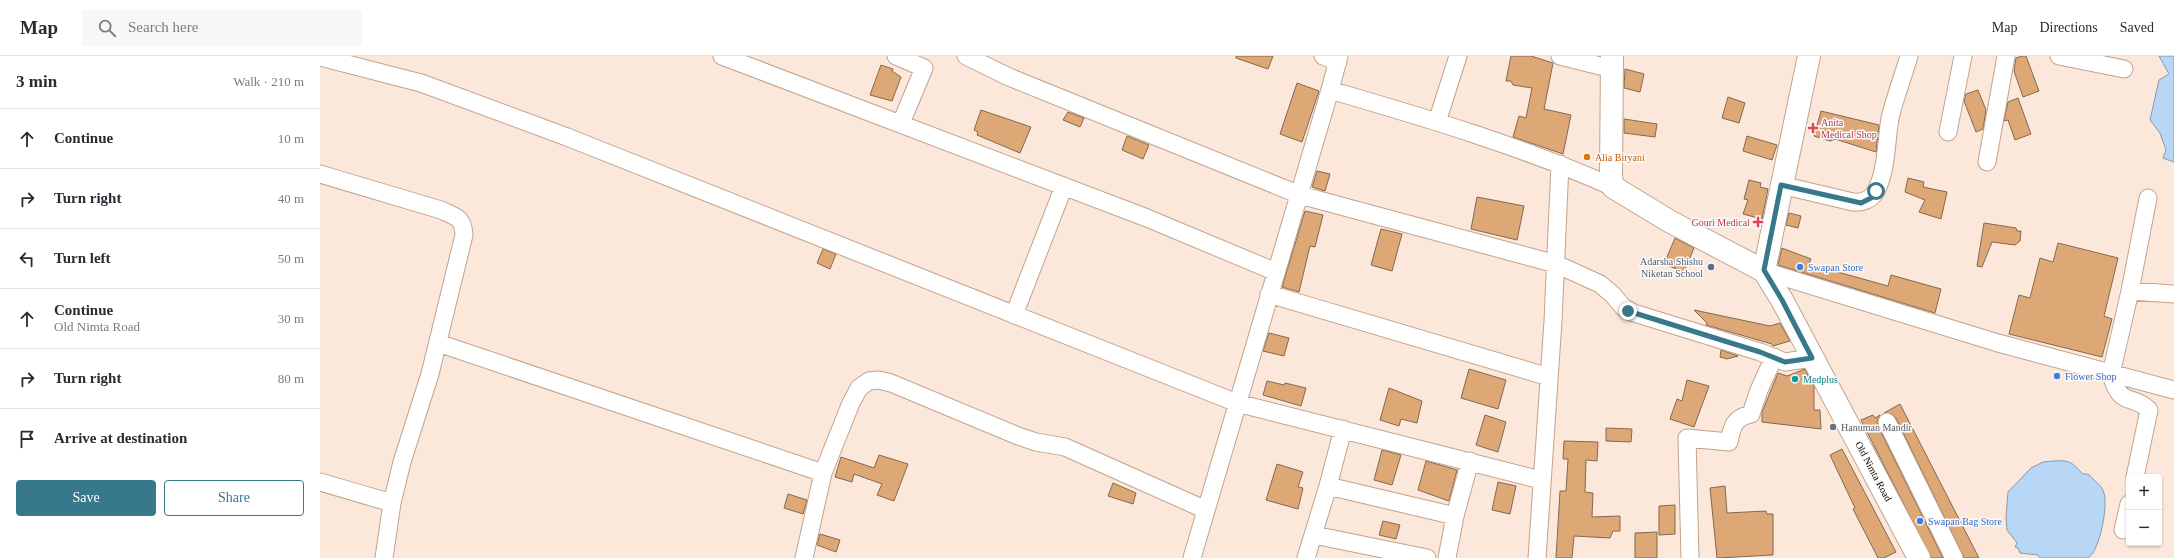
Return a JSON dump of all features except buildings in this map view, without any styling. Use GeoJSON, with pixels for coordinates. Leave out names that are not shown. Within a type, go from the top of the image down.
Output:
{"type":"FeatureCollection","features":[{"type":"Feature","properties":{"kind":"street"},"geometry":{"type":"LineString","coordinates":[[722,56],[1147,218],[1276,272]]}},
{"type":"Feature","properties":{"kind":"street"},"geometry":{"type":"LineString","coordinates":[[896,56],[925,62],[900,124]]}},
{"type":"Feature","properties":{"kind":"street"},"geometry":{"type":"LineString","coordinates":[[966,56],[1010,77],[1300,195],[1556,264],[1600,284],[1628,311],[1785,362],[1812,358]]}},
{"type":"Feature","properties":{"kind":"street"},"geometry":{"type":"LineString","coordinates":[[1437,122],[1458,56]]}},
{"type":"Feature","properties":{"kind":"street"},"geometry":{"type":"LineString","coordinates":[[1560,56],[1612,63],[1611,177],[1613,187]]}},
{"type":"Feature","properties":{"kind":"street"},"geometry":{"type":"LineString","coordinates":[[1764,270],[1809,56]]}},
{"type":"Feature","properties":{"kind":"street"},"geometry":{"type":"LineString","coordinates":[[1781,185],[1852,202],[1861,203],[1871,198],[1876,191],[1881,177],[1890,119],[1910,56]]}},
{"type":"Feature","properties":{"kind":"street"},"geometry":{"type":"LineString","coordinates":[[1948,132],[1963,56]]}},
{"type":"Feature","properties":{"kind":"street"},"geometry":{"type":"LineString","coordinates":[[1987,162],[2006,56]]}},
{"type":"Feature","properties":{"kind":"street"},"geometry":{"type":"LineString","coordinates":[[2059,56],[2124,69]]}},
{"type":"Feature","properties":{"kind":"street"},"geometry":{"type":"LineString","coordinates":[[320,57],[421,83],[567,137],[1237,402],[1541,480]]}},
{"type":"Feature","properties":{"kind":"street"},"geometry":{"type":"LineString","coordinates":[[1192,558],[1330,90],[1333,58]]}},
{"type":"Feature","properties":{"kind":"street"},"geometry":{"type":"LineString","coordinates":[[1330,90],[1437,122],[1560,164],[1613,187],[1669,222],[1764,270],[1998,343],[2174,390]]}},
{"type":"Feature","properties":{"kind":"street"},"geometry":{"type":"LineString","coordinates":[[1537,558],[1556,264],[1560,164]]}},
{"type":"Feature","properties":{"kind":"street"},"geometry":{"type":"LineString","coordinates":[[320,174],[441,210],[458,218],[463,224],[464,235],[438,343],[402,462],[392,503],[384,558]]}},
{"type":"Feature","properties":{"kind":"street"},"geometry":{"type":"LineString","coordinates":[[1014,315],[1064,186]]}},
{"type":"Feature","properties":{"kind":"street"},"geometry":{"type":"LineString","coordinates":[[2136,474],[2149,410],[2120,395],[2114,386],[2111,374],[2130,291],[2148,198]]}},
{"type":"Feature","properties":{"kind":"street","name":"Old Nimta Road"},"geometry":{"type":"LineString","coordinates":[[1764,270],[1782,300],[1919,558]]}},
{"type":"Feature","properties":{"kind":"street"},"geometry":{"type":"LineString","coordinates":[[2130,291],[2174,294]]}},
{"type":"Feature","properties":{"kind":"street"},"geometry":{"type":"LineString","coordinates":[[1269,294],[1549,377]]}},
{"type":"Feature","properties":{"kind":"street"},"geometry":{"type":"LineString","coordinates":[[438,343],[823,473]]}},
{"type":"Feature","properties":{"kind":"street"},"geometry":{"type":"LineString","coordinates":[[1690,558],[1687,438],[1728,442],[1732,426],[1735,421],[1742,416],[1751,414],[1759,390],[1774,358]]}},
{"type":"Feature","properties":{"kind":"street"},"geometry":{"type":"LineString","coordinates":[[804,558],[823,473],[859,388],[869,381],[879,380],[891,383],[1018,436],[1036,442],[1065,447],[1206,510]]}},
{"type":"Feature","properties":{"kind":"street"},"geometry":{"type":"LineString","coordinates":[[1887,422],[1954,558]]}},
{"type":"Feature","properties":{"kind":"street"},"geometry":{"type":"LineString","coordinates":[[1306,558],[1314,536],[1343,429]]}},
{"type":"Feature","properties":{"kind":"street"},"geometry":{"type":"LineString","coordinates":[[1447,558],[1455,516],[1470,461]]}},
{"type":"Feature","properties":{"kind":"street"},"geometry":{"type":"LineString","coordinates":[[320,482],[392,503]]}},
{"type":"Feature","properties":{"kind":"street"},"geometry":{"type":"LineString","coordinates":[[1328,486],[1455,516]]}},
{"type":"Feature","properties":{"kind":"street"},"geometry":{"type":"LineString","coordinates":[[2123,530],[2128,510]]}},
{"type":"Feature","properties":{"kind":"street"},"geometry":{"type":"LineString","coordinates":[[1314,536],[1426,558]]}},
{"type":"Feature","properties":{"kind":"water"},"geometry":{"type":"Polygon","coordinates":[[[2159,56],[2174,56],[2174,162],[2163,158],[2166,150],[2160,133],[2150,120],[2159,80],[2169,74],[2159,56]]]}},
{"type":"Feature","properties":{"kind":"water"},"geometry":{"type":"Polygon","coordinates":[[[2064,461],[2070,463],[2083,474],[2090,476],[2100,485],[2104,493],[2105,508],[2102,528],[2096,547],[2088,558],[2040,558],[2038,555],[2020,553],[2018,548],[2015,547],[2017,543],[2007,530],[2006,517],[2008,492],[2031,468],[2043,462],[2064,461]]]}},
{"type":"Feature","properties":{"kind":"place","name":"Anita Medical Shop"},"geometry":{"type":"Point","coordinates":[1813,128]}},
{"type":"Feature","properties":{"kind":"place","name":"Alia Biryani"},"geometry":{"type":"Point","coordinates":[1587,157]}},
{"type":"Feature","properties":{"kind":"place","name":"Gouri Medical"},"geometry":{"type":"Point","coordinates":[1758,222]}},
{"type":"Feature","properties":{"kind":"place","name":"Adarsha Shishu Niketan School"},"geometry":{"type":"Point","coordinates":[1711,267]}},
{"type":"Feature","properties":{"kind":"place","name":"Swapan Store"},"geometry":{"type":"Point","coordinates":[1800,267]}},
{"type":"Feature","properties":{"kind":"place","name":"Flower Shop"},"geometry":{"type":"Point","coordinates":[2057,376]}},
{"type":"Feature","properties":{"kind":"place","name":"Medplus"},"geometry":{"type":"Point","coordinates":[1795,379]}},
{"type":"Feature","properties":{"kind":"place","name":"Hanuman Mandir"},"geometry":{"type":"Point","coordinates":[1833,427]}},
{"type":"Feature","properties":{"kind":"place","name":"Swapan Bag Store"},"geometry":{"type":"Point","coordinates":[1920,521]}},
{"type":"Feature","properties":{"kind":"route"},"geometry":{"type":"LineString","coordinates":[[1628,311],[1760,352],[1785,362],[1812,358],[1782,300],[1764,270],[1781,185],[1861,203],[1871,198],[1876,191]]}}]}
